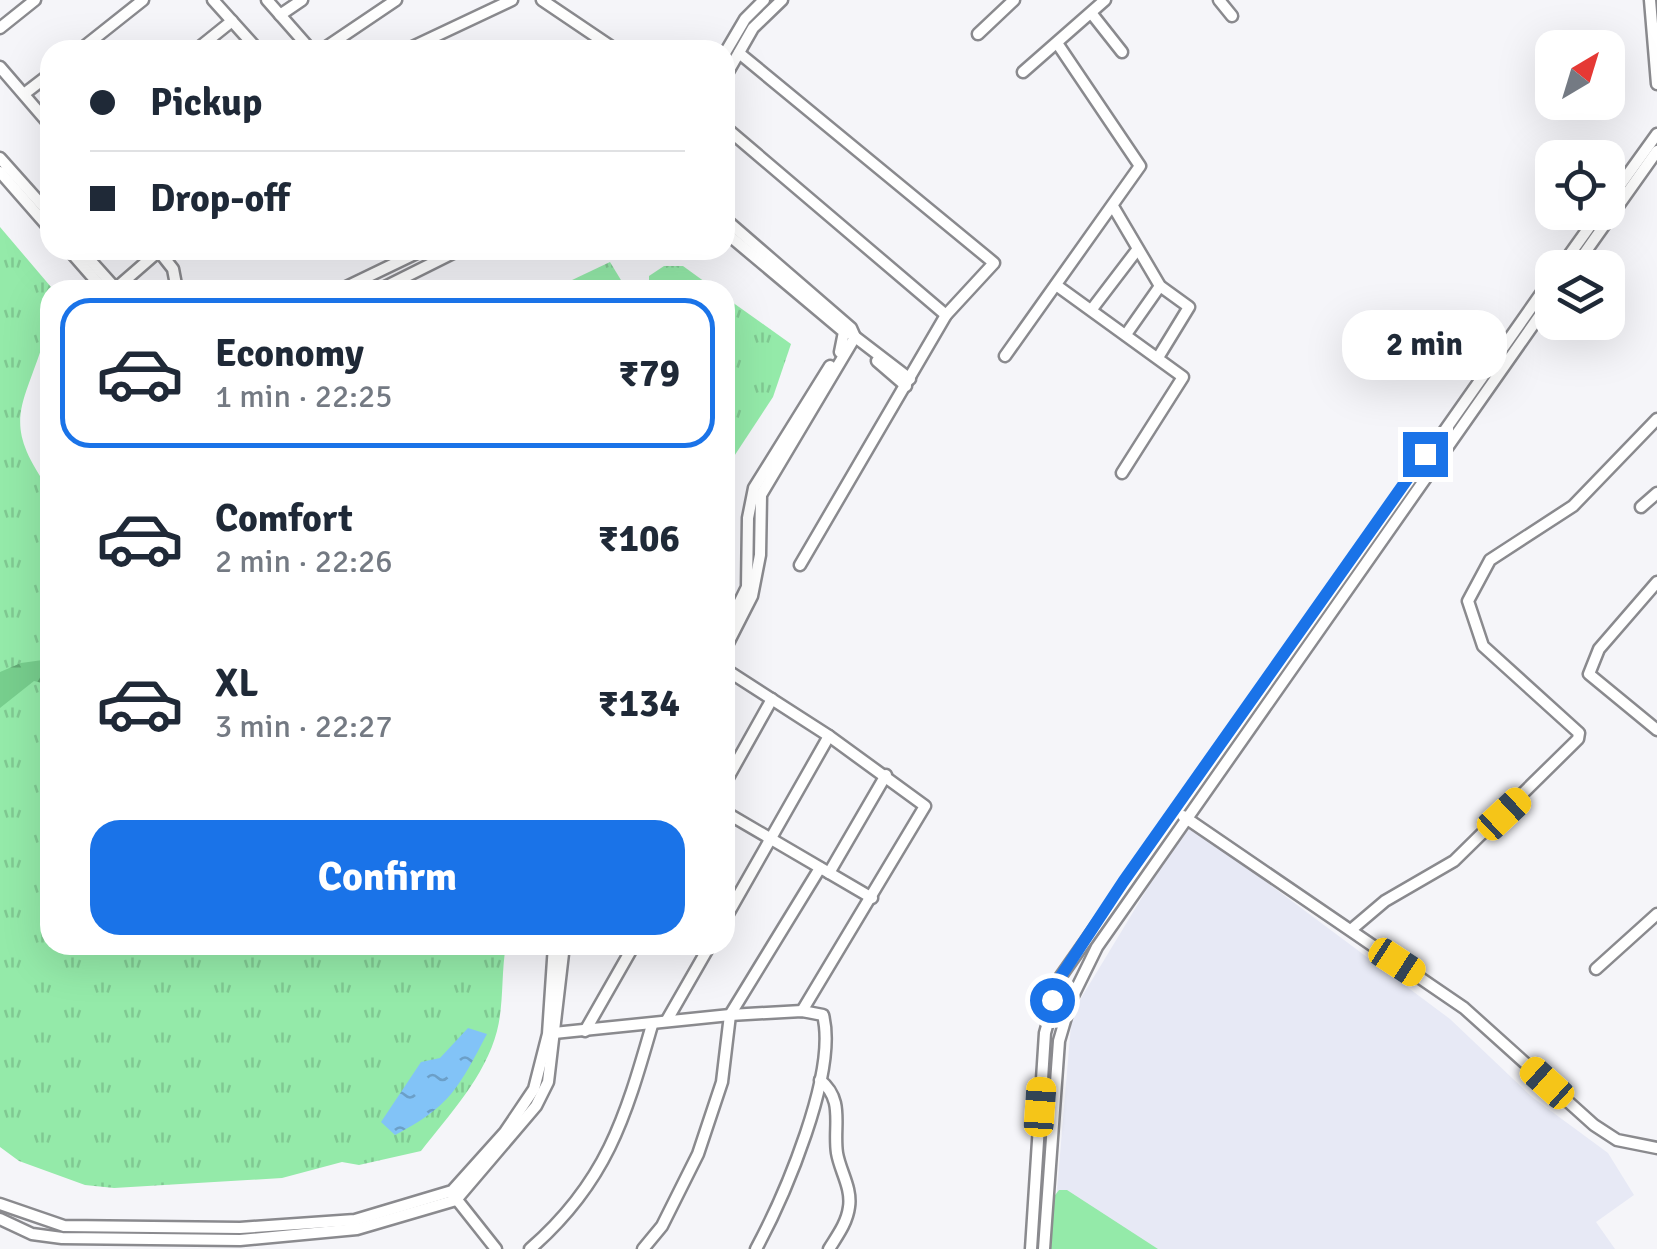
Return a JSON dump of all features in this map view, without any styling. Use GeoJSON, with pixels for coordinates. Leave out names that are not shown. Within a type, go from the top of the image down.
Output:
{"type":"FeatureCollection","features":[{"type":"Feature","properties":{"kind":"street"},"geometry":{"type":"LineString","coordinates":[[0,28],[35,0]]}},
{"type":"Feature","properties":{"kind":"street"},"geometry":{"type":"LineString","coordinates":[[93,40],[143,0]]}},
{"type":"Feature","properties":{"kind":"street"},"geometry":{"type":"LineString","coordinates":[[214,0],[249,40]]}},
{"type":"Feature","properties":{"kind":"street"},"geometry":{"type":"LineString","coordinates":[[266,0],[303,40]]}},
{"type":"Feature","properties":{"kind":"street"},"geometry":{"type":"LineString","coordinates":[[280,15],[302,0]]}},
{"type":"Feature","properties":{"kind":"street"},"geometry":{"type":"LineString","coordinates":[[337,40],[396,0]]}},
{"type":"Feature","properties":{"kind":"street"},"geometry":{"type":"LineString","coordinates":[[427,40],[512,0]]}},
{"type":"Feature","properties":{"kind":"street"},"geometry":{"type":"LineString","coordinates":[[542,0],[598,40]]}},
{"type":"Feature","properties":{"kind":"street"},"geometry":{"type":"LineString","coordinates":[[732,40],[745,18],[764,0]]}},
{"type":"Feature","properties":{"kind":"street"},"geometry":{"type":"LineString","coordinates":[[735,60],[753,28],[782,0]]}},
{"type":"Feature","properties":{"kind":"street"},"geometry":{"type":"LineString","coordinates":[[978,34],[1014,0]]}},
{"type":"Feature","properties":{"kind":"street"},"geometry":{"type":"LineString","coordinates":[[1023,72],[1105,0]]}},
{"type":"Feature","properties":{"kind":"street"},"geometry":{"type":"LineString","coordinates":[[1219,0],[1232,16]]}},
{"type":"Feature","properties":{"kind":"street"},"geometry":{"type":"LineString","coordinates":[[1650,0],[1657,84]]}},
{"type":"Feature","properties":{"kind":"street"},"geometry":{"type":"LineString","coordinates":[[1092,14],[1122,52]]}},
{"type":"Feature","properties":{"kind":"street"},"geometry":{"type":"LineString","coordinates":[[209,40],[232,22]]}},
{"type":"Feature","properties":{"kind":"street"},"geometry":{"type":"LineString","coordinates":[[1005,356],[1114,208],[1140,166],[1057,43]]}},
{"type":"Feature","properties":{"kind":"street"},"geometry":{"type":"LineString","coordinates":[[739,53],[992,260],[994,268],[946,315],[800,565]]}},
{"type":"Feature","properties":{"kind":"street"},"geometry":{"type":"LineString","coordinates":[[0,66],[40,113]]}},
{"type":"Feature","properties":{"kind":"street"},"geometry":{"type":"LineString","coordinates":[[24,94],[40,82]]}},
{"type":"Feature","properties":{"kind":"street"},"geometry":{"type":"LineString","coordinates":[[1625,178],[1657,134]]}},
{"type":"Feature","properties":{"kind":"street"},"geometry":{"type":"LineString","coordinates":[[735,136],[946,315]]}},
{"type":"Feature","properties":{"kind":"street"},"geometry":{"type":"LineString","coordinates":[[1587,250],[1657,151]]}},
{"type":"Feature","properties":{"kind":"street"},"geometry":{"type":"LineString","coordinates":[[0,158],[40,203]]}},
{"type":"Feature","properties":{"kind":"street"},"geometry":{"type":"LineString","coordinates":[[0,172],[40,218]]}},
{"type":"Feature","properties":{"kind":"street"},"geometry":{"type":"LineString","coordinates":[[1114,208],[1160,286],[1189,312],[1159,356]]}},
{"type":"Feature","properties":{"kind":"street"},"geometry":{"type":"LineString","coordinates":[[735,229],[849,336]]}},
{"type":"Feature","properties":{"kind":"street"},"geometry":{"type":"LineString","coordinates":[[735,240],[908,383]]}},
{"type":"Feature","properties":{"kind":"street"},"geometry":{"type":"LineString","coordinates":[[1092,309],[1137,250]]}},
{"type":"Feature","properties":{"kind":"street"},"geometry":{"type":"LineString","coordinates":[[78,260],[95,280]]}},
{"type":"Feature","properties":{"kind":"street"},"geometry":{"type":"LineString","coordinates":[[90,260],[107,280]]}},
{"type":"Feature","properties":{"kind":"street"},"geometry":{"type":"LineString","coordinates":[[127,280],[148,260]]}},
{"type":"Feature","properties":{"kind":"street"},"geometry":{"type":"LineString","coordinates":[[361,280],[403,260]]}},
{"type":"Feature","properties":{"kind":"street"},"geometry":{"type":"LineString","coordinates":[[423,260],[425,267]]}},
{"type":"Feature","properties":{"kind":"street"},"geometry":{"type":"LineString","coordinates":[[399,280],[439,260]]}},
{"type":"Feature","properties":{"kind":"street"},"geometry":{"type":"LineString","coordinates":[[1056,286],[1127,332],[1183,379],[1122,473]]}},
{"type":"Feature","properties":{"kind":"street"},"geometry":{"type":"LineString","coordinates":[[1127,332],[1160,286]]}},
{"type":"Feature","properties":{"kind":"street"},"geometry":{"type":"LineString","coordinates":[[1030,1249],[1044,1033],[1061,976],[1171,814],[1535,302]]}},
{"type":"Feature","properties":{"kind":"street"},"geometry":{"type":"LineString","coordinates":[[1044,1249],[1059,1041],[1071,1000],[1097,947],[1535,322]]}},
{"type":"Feature","properties":{"kind":"street"},"geometry":{"type":"LineString","coordinates":[[735,612],[747,587],[748,518],[754,488],[849,336]]}},
{"type":"Feature","properties":{"kind":"street"},"geometry":{"type":"LineString","coordinates":[[735,629],[752,596],[760,555],[761,495],[849,336]]}},
{"type":"Feature","properties":{"kind":"street"},"geometry":{"type":"LineString","coordinates":[[1352,929],[1385,901],[1454,860],[1578,739],[1579,733],[1483,646],[1468,602],[1490,560],[1573,506],[1657,418]]}},
{"type":"Feature","properties":{"kind":"street"},"geometry":{"type":"LineString","coordinates":[[1641,507],[1657,493]]}},
{"type":"Feature","properties":{"kind":"street"},"geometry":{"type":"LineString","coordinates":[[1657,582],[1600,650],[1589,672],[1657,730]]}},
{"type":"Feature","properties":{"kind":"street"},"geometry":{"type":"LineString","coordinates":[[735,676],[830,736],[923,803],[924,810],[802,1012]]}},
{"type":"Feature","properties":{"kind":"street"},"geometry":{"type":"LineString","coordinates":[[735,765],[772,699]]}},
{"type":"Feature","properties":{"kind":"street"},"geometry":{"type":"LineString","coordinates":[[735,902],[830,736]]}},
{"type":"Feature","properties":{"kind":"street"},"geometry":{"type":"LineString","coordinates":[[643,1249],[662,1226],[698,1154],[722,1082],[732,1034],[730,1016],[886,775]]}},
{"type":"Feature","properties":{"kind":"street"},"geometry":{"type":"LineString","coordinates":[[1171,814],[1187,817],[1464,1008],[1594,1125],[1618,1140],[1657,1148]]}},
{"type":"Feature","properties":{"kind":"street"},"geometry":{"type":"LineString","coordinates":[[735,817],[872,898]]}},
{"type":"Feature","properties":{"kind":"street"},"geometry":{"type":"LineString","coordinates":[[1596,969],[1657,914]]}},
{"type":"Feature","properties":{"kind":"street"},"geometry":{"type":"LineString","coordinates":[[552,1034],[554,955]]}},
{"type":"Feature","properties":{"kind":"street"},"geometry":{"type":"LineString","coordinates":[[0,1219],[59,1244],[240,1239],[356,1220],[454,1195],[525,1106],[537,1082],[552,1034],[563,955]]}},
{"type":"Feature","properties":{"kind":"street"},"geometry":{"type":"LineString","coordinates":[[585,1031],[628,955]]}},
{"type":"Feature","properties":{"kind":"street"},"geometry":{"type":"LineString","coordinates":[[667,1020],[704,955]]}},
{"type":"Feature","properties":{"kind":"street"},"geometry":{"type":"LineString","coordinates":[[552,1034],[652,1025],[667,1020],[820,1013],[825,1019],[820,1080],[792,1175],[756,1249]]}},
{"type":"Feature","properties":{"kind":"street"},"geometry":{"type":"LineString","coordinates":[[530,1249],[562,1221],[596,1177],[624,1122],[652,1025]]}},
{"type":"Feature","properties":{"kind":"street"},"geometry":{"type":"LineString","coordinates":[[820,1080],[835,1103],[837,1152],[849,1196],[842,1227],[829,1249]]}},
{"type":"Feature","properties":{"kind":"street"},"geometry":{"type":"LineString","coordinates":[[454,1195],[496,1249]]}},
{"type":"Feature","properties":{"kind":"street"},"geometry":{"type":"LineString","coordinates":[[0,1204],[64,1226],[240,1239]]}},
{"type":"Feature","properties":{"kind":"shaded area"},"geometry":{"type":"Polygon","coordinates":[[[1187,823],[1450,1019],[1532,1097],[1608,1153],[1634,1195],[1596,1222],[1615,1249],[1052,1249],[1072,1013],[1187,823]]]}},
{"type":"Feature","properties":{"kind":"green space"},"geometry":{"type":"Polygon","coordinates":[[[0,227],[45,280],[40,280],[40,352],[21,414],[25,447],[40,475],[40,955],[505,955],[499,1021],[491,1048],[465,1095],[421,1151],[359,1165],[342,1162],[282,1178],[114,1188],[85,1185],[19,1161],[0,1147],[0,227]]]}},
{"type":"Feature","properties":{"kind":"green space"},"geometry":{"type":"Polygon","coordinates":[[[610,262],[621,280],[572,280],[610,262]]]}},
{"type":"Feature","properties":{"kind":"green space"},"geometry":{"type":"Polygon","coordinates":[[[664,266],[683,266],[702,280],[649,280],[664,266]]]}},
{"type":"Feature","properties":{"kind":"green space"},"geometry":{"type":"Polygon","coordinates":[[[735,304],[791,344],[773,397],[735,455],[735,304]]]}},
{"type":"Feature","properties":{"kind":"green space"},"geometry":{"type":"Polygon","coordinates":[[[40,660],[40,682],[34,681],[0,708],[0,672],[40,660]]]}},
{"type":"Feature","properties":{"kind":"green space"},"geometry":{"type":"Polygon","coordinates":[[[1059,1190],[1067,1190],[1158,1249],[1049,1249],[1052,1199],[1059,1190]]]}},
{"type":"Feature","properties":{"kind":"water"},"geometry":{"type":"Polygon","coordinates":[[[468,1028],[487,1034],[460,1082],[429,1115],[395,1135],[381,1122],[421,1062],[440,1058],[468,1028]]]}},
{"type":"Feature","properties":{"kind":"route"},"geometry":{"type":"LineString","coordinates":[[1052,1000],[1061,976],[1123,882],[1425,454]]}}]}
